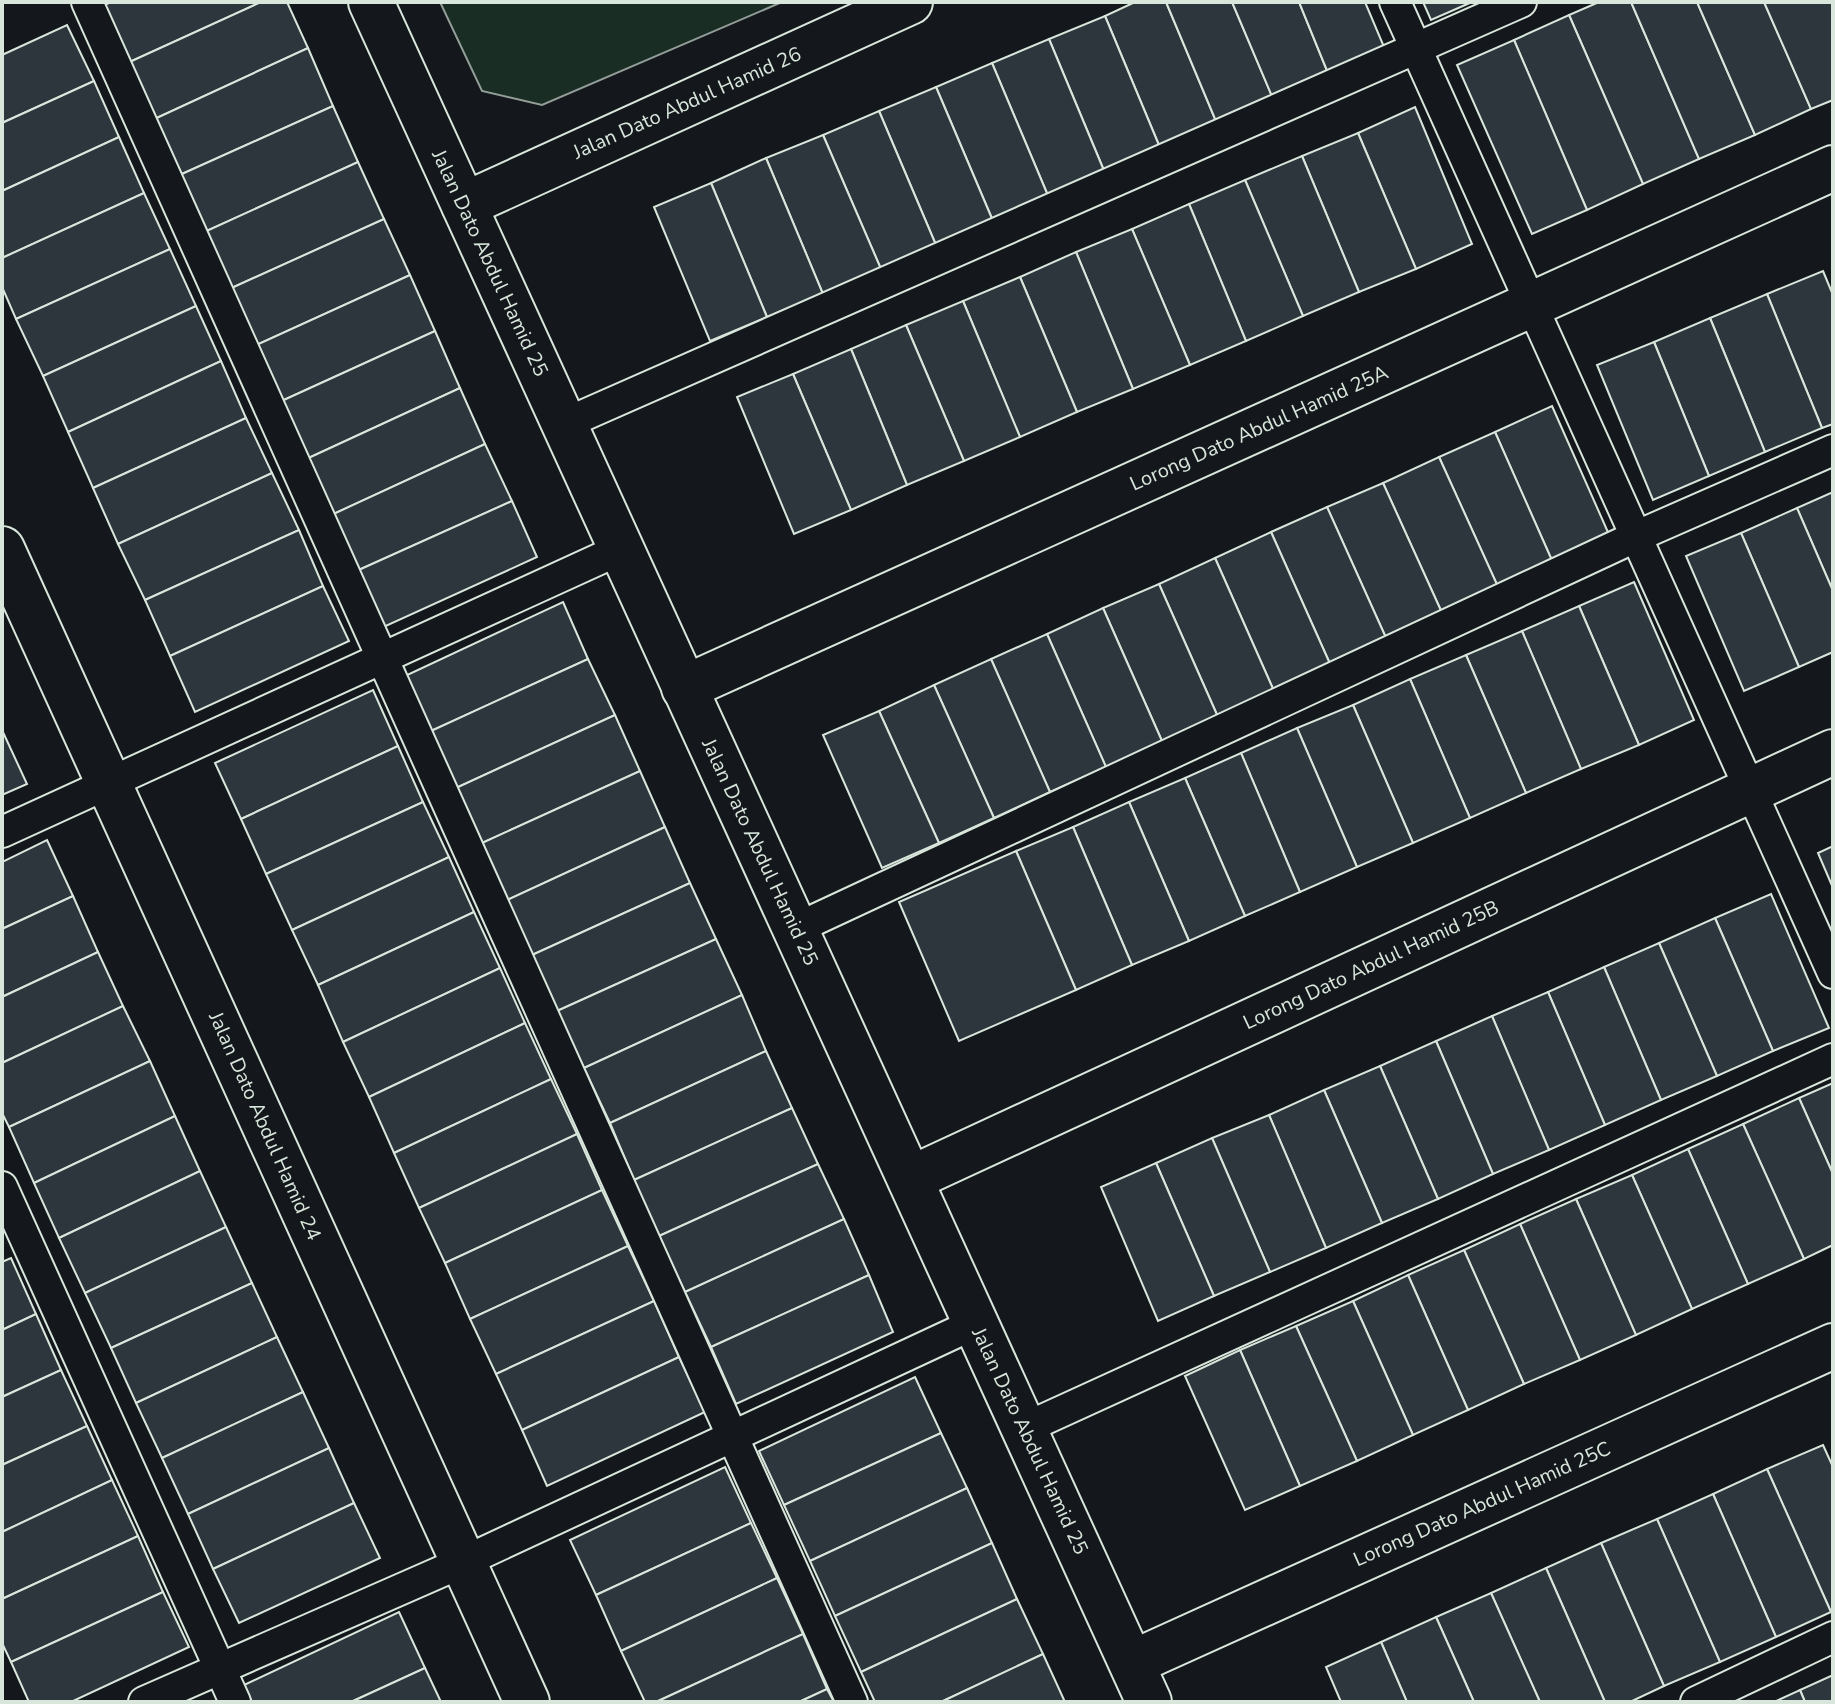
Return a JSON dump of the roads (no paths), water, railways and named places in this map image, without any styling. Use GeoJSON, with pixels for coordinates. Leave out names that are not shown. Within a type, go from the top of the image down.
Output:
{"type":"FeatureCollection","features":[{"type":"Feature","properties":{"kind":"street","name":"Jalan Dato Abdul Hamid 25"},"geometry":{"type":"LineString","coordinates":[[371,2],[1149,1702]]}},
{"type":"Feature","properties":{"kind":"street","name":"Jalan Dato Abdul Hamid 26"},"geometry":{"type":"LineString","coordinates":[[464,205],[910,2]]}},
{"type":"Feature","properties":{"kind":"street","name":"Lorong Dato Abdul Hamid 25A"},"geometry":{"type":"LineString","coordinates":[[684,688],[1833,168]]}},
{"type":"Feature","properties":{"kind":"street","name":"Jalan Dato Abdul Hamid 24"},"geometry":{"type":"LineString","coordinates":[[2,549],[527,1702]]}},
{"type":"Feature","properties":{"kind":"street","name":"Lorong Dato Abdul Hamid 25B"},"geometry":{"type":"LineString","coordinates":[[910,1179],[1833,752]]}},
{"type":"Feature","properties":{"kind":"street","name":"Lorong Dato Abdul Hamid 25C"},"geometry":{"type":"LineString","coordinates":[[1132,1663],[1833,1346]]}},
{"type":"Feature","properties":{"kind":"lane"},"geometry":{"type":"LineString","coordinates":[[87,2],[852,1702]]}},
{"type":"Feature","properties":{"kind":"lane"},"geometry":{"type":"LineString","coordinates":[[1395,2],[1833,973]]}},
{"type":"Feature","properties":{"kind":"lane"},"geometry":{"type":"LineString","coordinates":[[564,424],[1521,2]]}},
{"type":"Feature","properties":{"kind":"lane"},"geometry":{"type":"LineString","coordinates":[[795,929],[1635,537],[1833,450]]}},
{"type":"Feature","properties":{"kind":"lane"},"geometry":{"type":"LineString","coordinates":[[2,832],[621,549]]}},
{"type":"Feature","properties":{"kind":"lane"},"geometry":{"type":"LineString","coordinates":[[1023,1429],[1833,1059]]}},
{"type":"Feature","properties":{"kind":"lane"},"geometry":{"type":"LineString","coordinates":[[2,1187],[235,1702]]}},
{"type":"Feature","properties":{"kind":"lane"},"geometry":{"type":"LineString","coordinates":[[144,1702],[463,1562],[976,1323]]}},
{"type":"Feature","properties":{"kind":"lane"},"geometry":{"type":"LineString","coordinates":[[1696,1702],[1833,1637]]}}]}
